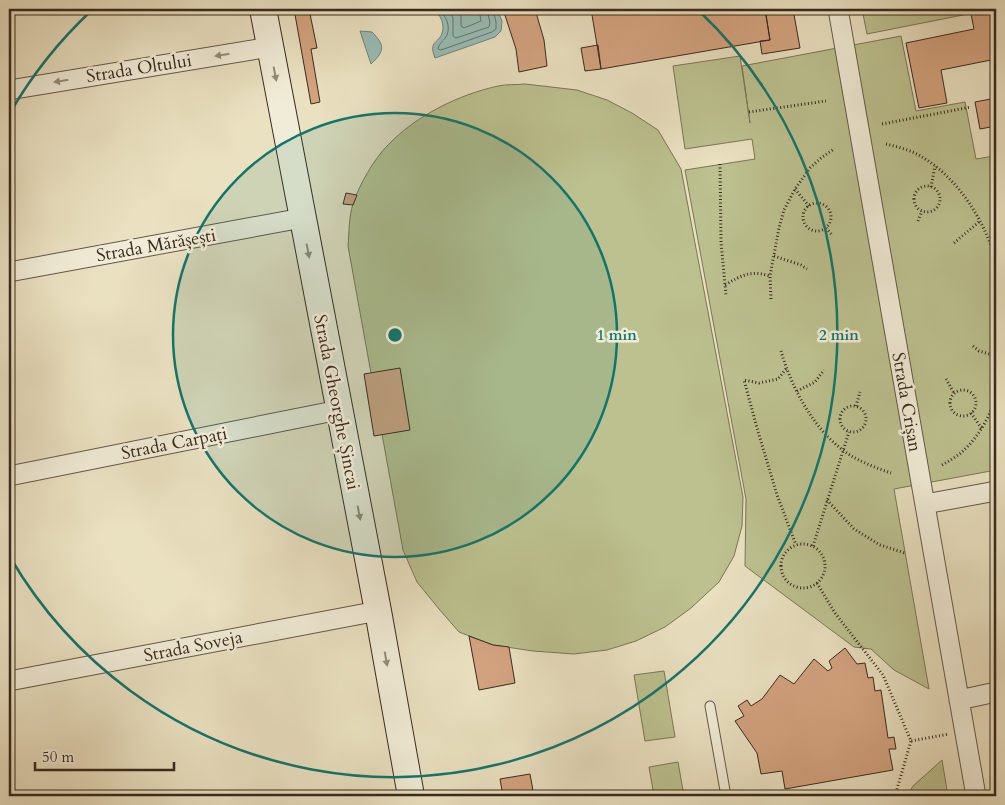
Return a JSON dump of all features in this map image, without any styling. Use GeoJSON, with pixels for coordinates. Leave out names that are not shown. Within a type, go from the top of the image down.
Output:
{"type":"FeatureCollection","features":[{"type":"Feature","properties":{"kind":"street","name":"Strada Gheorghe Șincai"},"geometry":{"type":"LineString","coordinates":[[262,9],[378,611],[411,796]]}},
{"type":"Feature","properties":{"kind":"street","name":"Strada Crișan"},"geometry":{"type":"LineString","coordinates":[[838,9],[976,796]]}},
{"type":"Feature","properties":{"kind":"street","name":"Strada Oltului"},"geometry":{"type":"LineString","coordinates":[[9,90],[270,47]]}},
{"type":"Feature","properties":{"kind":"street","name":"Strada Mărășești"},"geometry":{"type":"LineString","coordinates":[[9,272],[302,218]]}},
{"type":"Feature","properties":{"kind":"street","name":"Strada Carpați"},"geometry":{"type":"LineString","coordinates":[[9,476],[339,410]]}},
{"type":"Feature","properties":{"kind":"street"},"geometry":{"type":"LineString","coordinates":[[925,504],[996,491]]}},
{"type":"Feature","properties":{"kind":"street","name":"Strada Soveja"},"geometry":{"type":"LineString","coordinates":[[9,681],[378,611]]}},
{"type":"Feature","properties":{"kind":"street"},"geometry":{"type":"LineString","coordinates":[[959,700],[996,692]]}},
{"type":"Feature","properties":{"kind":"lane"},"geometry":{"type":"LineString","coordinates":[[710,706],[726,796]]}},
{"type":"Feature","properties":{"kind":"path"},"geometry":{"type":"LineString","coordinates":[[749,112],[826,101]]}},
{"type":"Feature","properties":{"kind":"path"},"geometry":{"type":"LineString","coordinates":[[882,124],[971,108]]}},
{"type":"Feature","properties":{"kind":"path"},"geometry":{"type":"LineString","coordinates":[[886,144],[921,156],[954,182],[980,221],[996,261]]}},
{"type":"Feature","properties":{"kind":"path"},"geometry":{"type":"LineString","coordinates":[[771,299],[770,276],[778,228],[784,210],[795,189],[810,168],[834,149]]}},
{"type":"Feature","properties":{"kind":"path"},"geometry":{"type":"LineString","coordinates":[[720,164],[721,242],[726,295]]}},
{"type":"Feature","properties":{"kind":"path"},"geometry":{"type":"LineString","coordinates":[[931,187],[935,166]]}},
{"type":"Feature","properties":{"kind":"path"},"geometry":{"type":"LineString","coordinates":[[922,187],[934,188],[939,195],[939,203],[934,210],[922,211],[914,201],[916,192],[922,187]]}},
{"type":"Feature","properties":{"kind":"path"},"geometry":{"type":"LineString","coordinates":[[795,189],[809,206]]}},
{"type":"Feature","properties":{"kind":"path"},"geometry":{"type":"LineString","coordinates":[[821,203],[828,208],[831,221],[826,228],[817,230],[808,227],[805,223],[804,214],[809,206],[821,203]]}},
{"type":"Feature","properties":{"kind":"path"},"geometry":{"type":"LineString","coordinates":[[918,221],[922,211]]}},
{"type":"Feature","properties":{"kind":"path"},"geometry":{"type":"LineString","coordinates":[[954,243],[980,221]]}},
{"type":"Feature","properties":{"kind":"path"},"geometry":{"type":"LineString","coordinates":[[826,228],[833,236]]}},
{"type":"Feature","properties":{"kind":"path"},"geometry":{"type":"LineString","coordinates":[[774,256],[801,265],[807,269]]}},
{"type":"Feature","properties":{"kind":"path"},"geometry":{"type":"LineString","coordinates":[[726,285],[741,276],[759,273],[770,276]]}},
{"type":"Feature","properties":{"kind":"path"},"geometry":{"type":"LineString","coordinates":[[973,346],[979,351],[996,356]]}},
{"type":"Feature","properties":{"kind":"path"},"geometry":{"type":"LineString","coordinates":[[781,351],[786,369],[813,419],[834,442],[854,458],[891,473]]}},
{"type":"Feature","properties":{"kind":"path"},"geometry":{"type":"LineString","coordinates":[[786,369],[778,379],[759,383],[744,380],[776,495],[796,545]]}},
{"type":"Feature","properties":{"kind":"path"},"geometry":{"type":"LineString","coordinates":[[797,392],[815,382],[824,370]]}},
{"type":"Feature","properties":{"kind":"path"},"geometry":{"type":"LineString","coordinates":[[946,378],[954,393]]}},
{"type":"Feature","properties":{"kind":"path"},"geometry":{"type":"LineString","coordinates":[[963,389],[975,396],[976,405],[971,413],[963,416],[954,413],[950,400],[954,393],[963,389]]}},
{"type":"Feature","properties":{"kind":"path"},"geometry":{"type":"LineString","coordinates":[[856,406],[860,392]]}},
{"type":"Feature","properties":{"kind":"path"},"geometry":{"type":"LineString","coordinates":[[942,465],[962,452],[982,429],[996,396]]}},
{"type":"Feature","properties":{"kind":"path"},"geometry":{"type":"LineString","coordinates":[[856,406],[865,414],[866,423],[861,430],[848,432],[841,426],[840,413],[847,407],[856,406]]}},
{"type":"Feature","properties":{"kind":"path"},"geometry":{"type":"LineString","coordinates":[[971,413],[982,429]]}},
{"type":"Feature","properties":{"kind":"path"},"geometry":{"type":"LineString","coordinates":[[813,546],[848,432]]}},
{"type":"Feature","properties":{"kind":"path"},"geometry":{"type":"LineString","coordinates":[[826,500],[854,529],[880,545],[905,553]]}},
{"type":"Feature","properties":{"kind":"path"},"geometry":{"type":"LineString","coordinates":[[796,545],[813,546],[819,550],[826,563],[822,577],[812,587],[804,588],[791,584],[782,574],[781,567],[785,553],[796,545]]}},
{"type":"Feature","properties":{"kind":"path"},"geometry":{"type":"LineString","coordinates":[[818,583],[835,613],[883,674],[912,740],[895,796]]}},
{"type":"Feature","properties":{"kind":"path"},"geometry":{"type":"LineString","coordinates":[[912,740],[964,732]]}},
{"type":"Feature","properties":{"kind":"green space"},"geometry":{"type":"Polygon","coordinates":[[[862,9],[967,9],[968,14],[867,34],[862,9]]]}},
{"type":"Feature","properties":{"kind":"green space"},"geometry":{"type":"Polygon","coordinates":[[[901,36],[916,111],[965,102],[976,159],[994,156],[996,166],[996,470],[894,489],[929,689],[894,670],[871,649],[854,647],[745,566],[746,499],[685,170],[755,159],[752,139],[685,149],[673,66],[740,56],[750,123],[742,66],[901,36]]]}},
{"type":"Feature","properties":{"kind":"green space"},"geometry":{"type":"Polygon","coordinates":[[[525,84],[577,90],[607,100],[632,113],[658,130],[681,169],[743,497],[742,526],[734,556],[719,582],[691,608],[665,627],[636,641],[607,650],[574,654],[533,651],[493,645],[459,632],[417,582],[403,550],[348,246],[351,214],[359,189],[377,157],[399,134],[439,108],[468,95],[498,86],[525,84]]]}},
{"type":"Feature","properties":{"kind":"green space"},"geometry":{"type":"Polygon","coordinates":[[[664,671],[675,737],[645,741],[634,675],[664,671]]]}},
{"type":"Feature","properties":{"kind":"green space"},"geometry":{"type":"Polygon","coordinates":[[[942,760],[948,796],[907,796],[913,786],[942,760]]]}},
{"type":"Feature","properties":{"kind":"green space"},"geometry":{"type":"Polygon","coordinates":[[[678,762],[684,796],[654,796],[649,767],[678,762]]]}},
{"type":"Feature","properties":{"kind":"water"},"geometry":{"type":"Polygon","coordinates":[[[427,9],[497,9],[502,21],[501,31],[495,37],[435,58],[433,45],[441,36],[443,24],[437,13],[427,9]]]}},
{"type":"Feature","properties":{"kind":"water"},"geometry":{"type":"Polygon","coordinates":[[[360,31],[372,32],[381,44],[381,52],[371,64],[360,31]]]}},
{"type":"Feature","properties":{"kind":"building"},"geometry":{"type":"Polygon","coordinates":[[[294,9],[309,9],[317,48],[311,49],[320,102],[311,104],[294,9]]]}},
{"type":"Feature","properties":{"kind":"building"},"geometry":{"type":"Polygon","coordinates":[[[503,9],[535,9],[544,40],[547,66],[519,72],[516,49],[503,9]]]}},
{"type":"Feature","properties":{"kind":"building"},"geometry":{"type":"Polygon","coordinates":[[[591,9],[765,9],[770,40],[601,69],[591,9]]]}},
{"type":"Feature","properties":{"kind":"building"},"geometry":{"type":"Polygon","coordinates":[[[765,9],[793,9],[800,48],[762,54],[760,41],[770,40],[765,9]]]}},
{"type":"Feature","properties":{"kind":"building"},"geometry":{"type":"Polygon","coordinates":[[[970,9],[996,9],[996,59],[941,70],[947,103],[919,108],[906,43],[974,29],[970,9]]]}},
{"type":"Feature","properties":{"kind":"building"},"geometry":{"type":"Polygon","coordinates":[[[598,45],[601,69],[585,71],[581,48],[598,45]]]}},
{"type":"Feature","properties":{"kind":"building"},"geometry":{"type":"Polygon","coordinates":[[[996,98],[996,126],[980,129],[975,102],[996,98]]]}},
{"type":"Feature","properties":{"kind":"building"},"geometry":{"type":"Polygon","coordinates":[[[346,193],[357,195],[353,205],[343,204],[346,193]]]}},
{"type":"Feature","properties":{"kind":"building"},"geometry":{"type":"Polygon","coordinates":[[[400,368],[410,430],[374,436],[364,374],[400,368]]]}},
{"type":"Feature","properties":{"kind":"building"},"geometry":{"type":"Polygon","coordinates":[[[469,636],[493,645],[509,647],[515,683],[479,690],[469,636]]]}},
{"type":"Feature","properties":{"kind":"building"},"geometry":{"type":"Polygon","coordinates":[[[845,648],[857,664],[865,663],[868,678],[873,677],[875,691],[881,690],[888,738],[894,737],[896,749],[889,749],[893,770],[785,789],[782,771],[761,774],[757,753],[735,721],[744,716],[738,706],[747,700],[751,706],[762,699],[780,675],[794,684],[814,659],[828,671],[832,668],[829,661],[845,648]]]}},
{"type":"Feature","properties":{"kind":"building"},"geometry":{"type":"Polygon","coordinates":[[[996,708],[996,735],[991,709],[996,708]]]}},
{"type":"Feature","properties":{"kind":"building"},"geometry":{"type":"Polygon","coordinates":[[[530,774],[534,796],[503,796],[500,779],[530,774]]]}}]}
